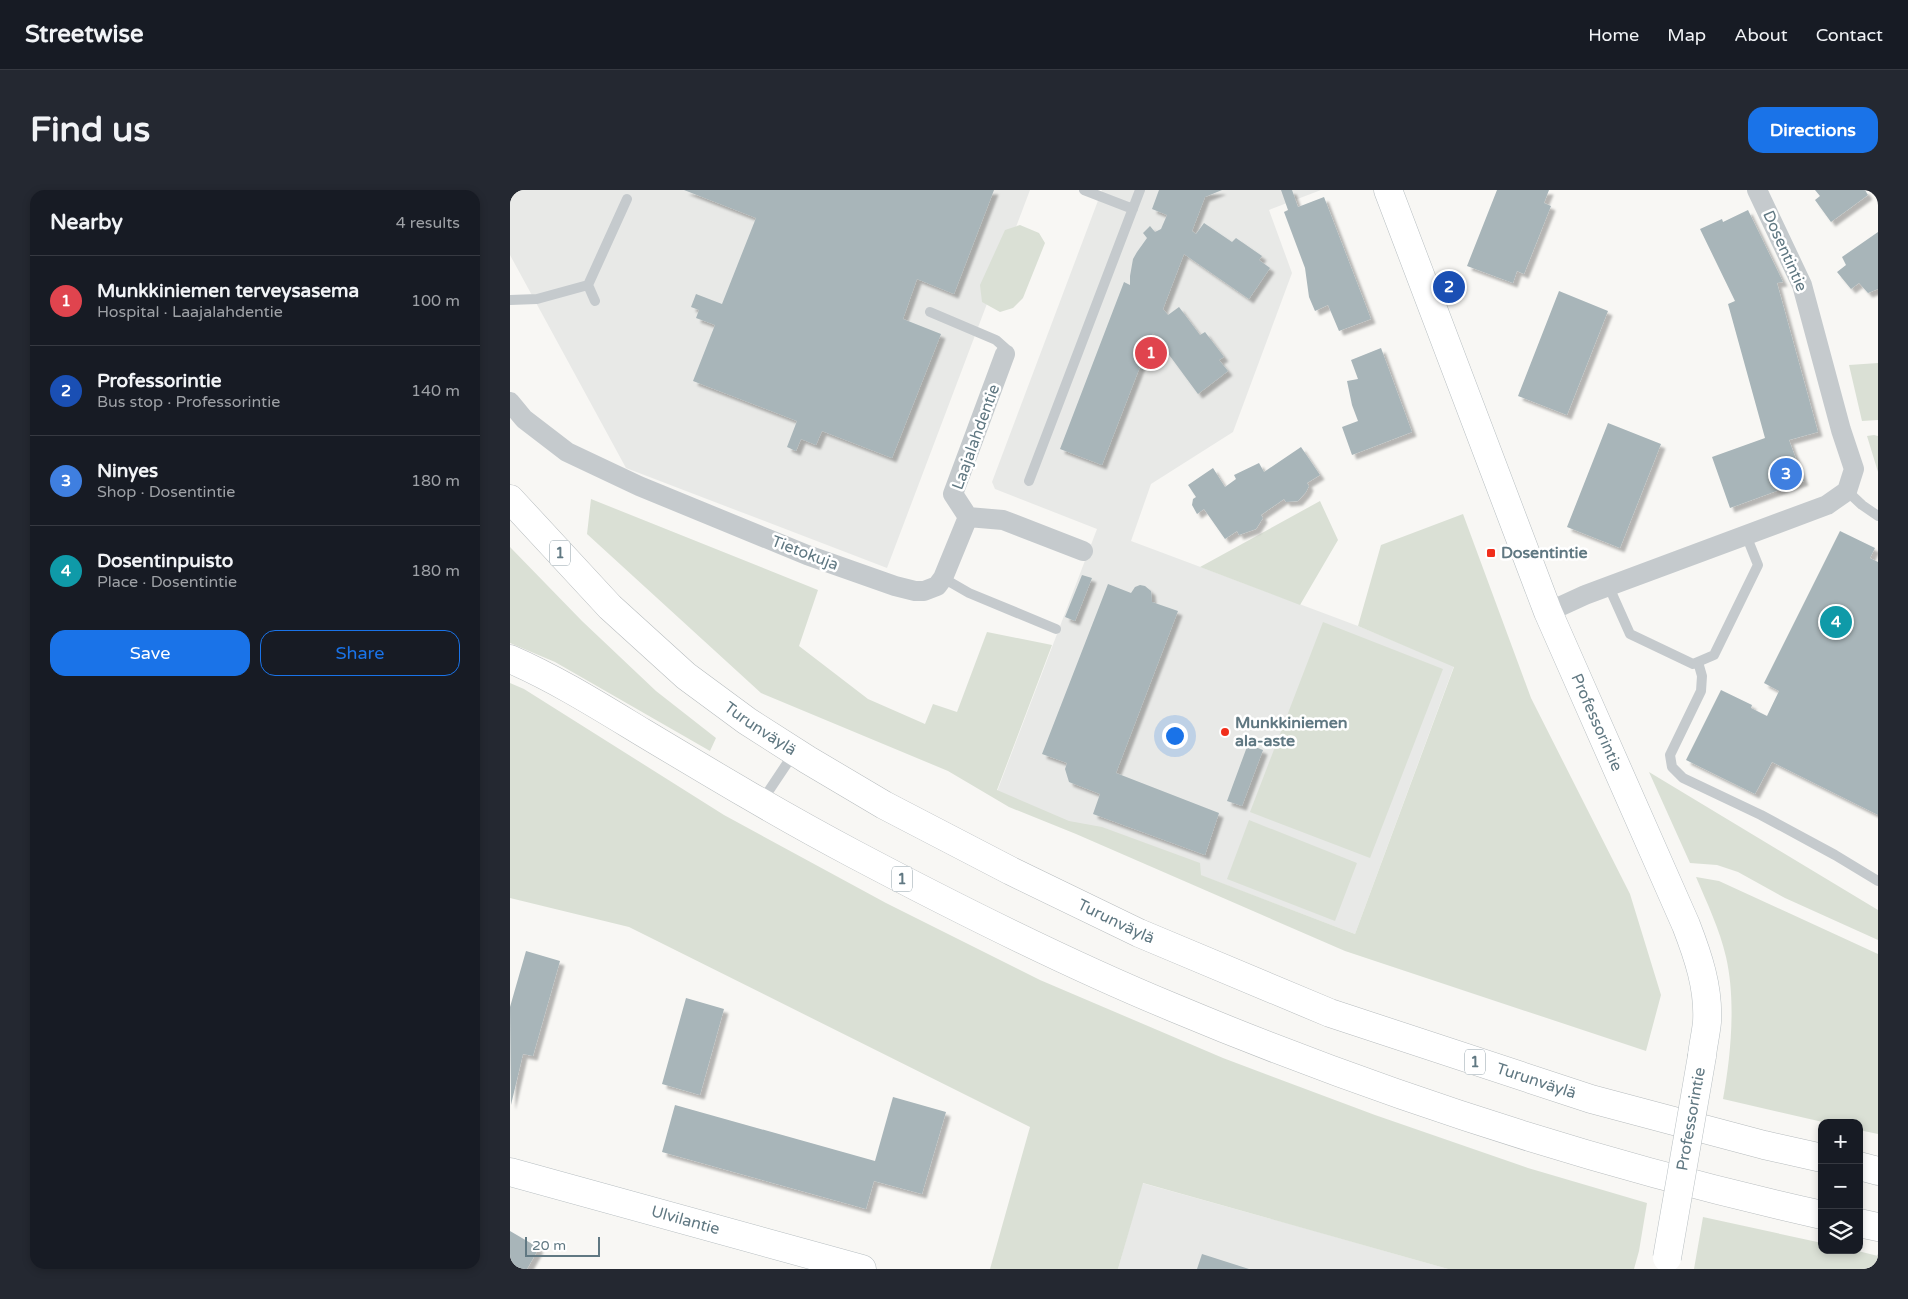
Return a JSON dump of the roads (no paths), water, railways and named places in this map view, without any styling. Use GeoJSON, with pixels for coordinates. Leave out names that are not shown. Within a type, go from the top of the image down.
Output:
{"type":"FeatureCollection","features":[{"type":"Feature","properties":{"kind":"main road","name":"Professorintie"},"geometry":{"type":"LineString","coordinates":[[1388,190],[1548,612],[1686,925],[1699,959],[1706,1000],[1707,1022],[1665,1264]]}},
{"type":"Feature","properties":{"kind":"main road","name":"Turunväylä"},"geometry":{"type":"LineString","coordinates":[[510,499],[610,607],[686,676],[747,721],[795,752],[884,805],[1011,871],[1139,933],[1330,1013],[1453,1055],[1592,1099],[1764,1145],[1818,1157]]}},
{"type":"Feature","properties":{"kind":"main road","name":"1"},"geometry":{"type":"LineString","coordinates":[[510,659],[554,679],[853,854],[1031,944],[1170,1006],[1312,1063],[1431,1106],[1574,1151],[1743,1197],[1818,1214]]}},
{"type":"Feature","properties":{"kind":"main road"},"geometry":{"type":"LineString","coordinates":[[1863,1167],[1878,1171]]}},
{"type":"Feature","properties":{"kind":"main road","name":"Ulvilantie"},"geometry":{"type":"LineString","coordinates":[[510,1172],[862,1269]]}},
{"type":"Feature","properties":{"kind":"main road"},"geometry":{"type":"LineString","coordinates":[[1863,1224],[1878,1227]]}},
{"type":"Feature","properties":{"kind":"street","name":"Dosentintie"},"geometry":{"type":"LineString","coordinates":[[1757,190],[1802,284],[1841,430],[1854,469],[1847,491]]}},
{"type":"Feature","properties":{"kind":"street","name":"Laajalahdentie"},"geometry":{"type":"LineString","coordinates":[[968,517],[953,494],[1005,354]]}},
{"type":"Feature","properties":{"kind":"street","name":"Tietokuja"},"geometry":{"type":"LineString","coordinates":[[510,402],[524,419],[567,452],[639,486],[807,555],[895,586],[915,591],[924,591],[936,586],[943,578]]}},
{"type":"Feature","properties":{"kind":"street"},"geometry":{"type":"LineString","coordinates":[[1548,612],[1609,586],[1827,505],[1847,491]]}},
{"type":"Feature","properties":{"kind":"street"},"geometry":{"type":"LineString","coordinates":[[943,578],[968,517],[1002,520],[1083,551]]}},
{"type":"Feature","properties":{"kind":"lane"},"geometry":{"type":"LineString","coordinates":[[1084,190],[1133,209]]}},
{"type":"Feature","properties":{"kind":"lane"},"geometry":{"type":"LineString","coordinates":[[1029,481],[1140,190]]}},
{"type":"Feature","properties":{"kind":"lane"},"geometry":{"type":"LineString","coordinates":[[595,301],[588,285],[627,199]]}},
{"type":"Feature","properties":{"kind":"lane"},"geometry":{"type":"LineString","coordinates":[[510,300],[537,299],[588,285]]}},
{"type":"Feature","properties":{"kind":"lane"},"geometry":{"type":"LineString","coordinates":[[930,312],[996,340],[1005,348],[1005,354]]}},
{"type":"Feature","properties":{"kind":"lane"},"geometry":{"type":"LineString","coordinates":[[1847,491],[1878,516]]}},
{"type":"Feature","properties":{"kind":"lane"},"geometry":{"type":"LineString","coordinates":[[1609,586],[1630,634],[1693,664],[1714,654],[1758,565],[1746,535]]}},
{"type":"Feature","properties":{"kind":"lane"},"geometry":{"type":"LineString","coordinates":[[943,578],[969,593],[1056,629]]}},
{"type":"Feature","properties":{"kind":"lane"},"geometry":{"type":"LineString","coordinates":[[1698,662],[1702,676],[1702,691],[1670,755],[1672,767],[1683,778],[1761,815],[1836,854],[1878,881]]}},
{"type":"Feature","properties":{"kind":"lane"},"geometry":{"type":"LineString","coordinates":[[762,802],[795,752]]}},
{"type":"Feature","properties":{"kind":"place","name":"Professorintie"},"geometry":{"type":"Point","coordinates":[1449,287]}},
{"type":"Feature","properties":{"kind":"place","name":"Munkkiniemen terveysasema"},"geometry":{"type":"Point","coordinates":[1151,353]}},
{"type":"Feature","properties":{"kind":"place","name":"Ninyes"},"geometry":{"type":"Point","coordinates":[1786,474]}},
{"type":"Feature","properties":{"kind":"place","name":"Dosentintie"},"geometry":{"type":"Point","coordinates":[1491,553]}},
{"type":"Feature","properties":{"kind":"place","name":"Dosentinpuisto"},"geometry":{"type":"Point","coordinates":[1836,622]}},
{"type":"Feature","properties":{"kind":"place","name":"Munkkiniemen ala-aste"},"geometry":{"type":"Point","coordinates":[1225,732]}}]}
